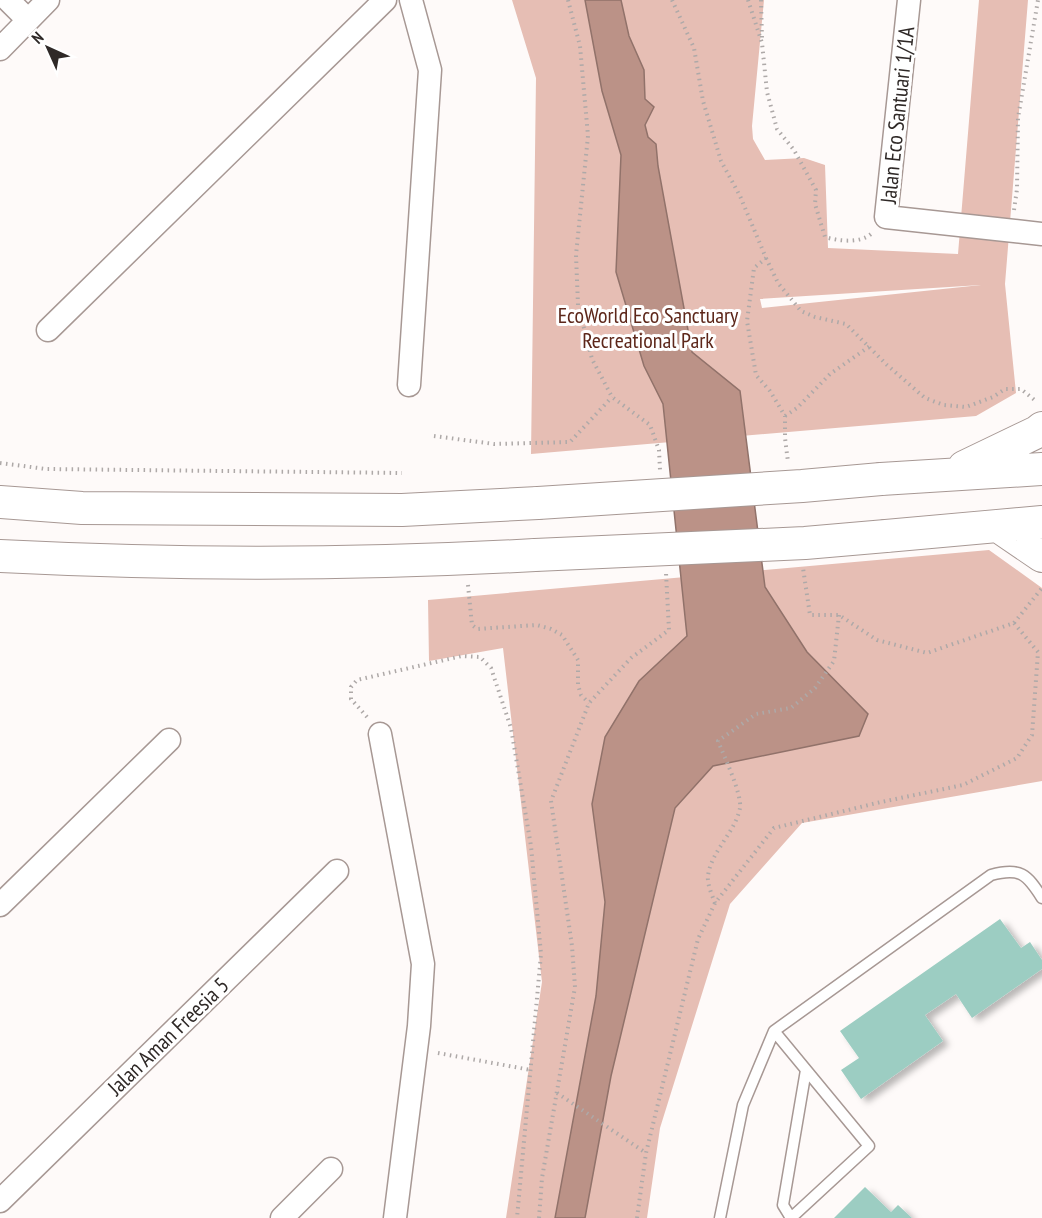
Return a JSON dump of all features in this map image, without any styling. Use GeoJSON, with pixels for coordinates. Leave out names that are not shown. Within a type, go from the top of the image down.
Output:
{"type":"FeatureCollection","features":[{"type":"Feature","properties":{"kind":"main road"},"geometry":{"type":"LineString","coordinates":[[947,475],[1042,428]]}},
{"type":"Feature","properties":{"kind":"main road"},"geometry":{"type":"LineString","coordinates":[[0,502],[82,508],[402,510],[778,488],[1042,469]]}},
{"type":"Feature","properties":{"kind":"main road"},"geometry":{"type":"LineString","coordinates":[[0,556],[81,560],[425,561],[805,543],[1042,522]]}},
{"type":"Feature","properties":{"kind":"main road"},"geometry":{"type":"LineString","coordinates":[[998,526],[1042,556]]}},
{"type":"Feature","properties":{"kind":"street"},"geometry":{"type":"LineString","coordinates":[[8,0],[27,20]]}},
{"type":"Feature","properties":{"kind":"street"},"geometry":{"type":"LineString","coordinates":[[0,49],[48,0]]}},
{"type":"Feature","properties":{"kind":"street"},"geometry":{"type":"LineString","coordinates":[[48,330],[385,0]]}},
{"type":"Feature","properties":{"kind":"street"},"geometry":{"type":"LineString","coordinates":[[409,385],[430,70],[411,0]]}},
{"type":"Feature","properties":{"kind":"street","name":"Jalan Eco Santuari 1/1A"},"geometry":{"type":"LineString","coordinates":[[909,0],[886,217],[1042,234]]}},
{"type":"Feature","properties":{"kind":"street"},"geometry":{"type":"LineString","coordinates":[[380,734],[423,964],[416,1048],[395,1218]]}},
{"type":"Feature","properties":{"kind":"street"},"geometry":{"type":"LineString","coordinates":[[0,905],[169,740]]}},
{"type":"Feature","properties":{"kind":"street","name":"Jalan Aman Freesia 5"},"geometry":{"type":"LineString","coordinates":[[0,1201],[337,871]]}},
{"type":"Feature","properties":{"kind":"street"},"geometry":{"type":"LineString","coordinates":[[282,1218],[331,1169]]}},
{"type":"Feature","properties":{"kind":"lane"},"geometry":{"type":"LineString","coordinates":[[720,1218],[743,1105],[774,1032],[991,875],[1009,870],[1030,879],[1042,898]]}},
{"type":"Feature","properties":{"kind":"lane"},"geometry":{"type":"LineString","coordinates":[[774,1032],[806,1070],[869,1146],[791,1218],[783,1205],[806,1070]]}},
{"type":"Feature","properties":{"kind":"path"},"geometry":{"type":"LineString","coordinates":[[568,0],[580,46],[588,136],[576,255],[578,305],[592,359],[612,397],[650,425],[659,450],[660,473]]}},
{"type":"Feature","properties":{"kind":"path"},"geometry":{"type":"LineString","coordinates":[[672,0],[694,48],[703,101],[721,161],[740,196],[778,283],[801,311],[815,317],[846,324],[887,365],[925,398],[944,405],[966,407],[993,397],[1005,389],[1021,389],[1042,407]]}},
{"type":"Feature","properties":{"kind":"path"},"geometry":{"type":"LineString","coordinates":[[748,0],[762,43]]}},
{"type":"Feature","properties":{"kind":"path"},"geometry":{"type":"LineString","coordinates":[[761,0],[766,92],[777,129],[794,150],[816,190],[815,204],[825,237],[840,241],[868,237],[886,217]]}},
{"type":"Feature","properties":{"kind":"path"},"geometry":{"type":"LineString","coordinates":[[1012,230],[1017,189],[1018,118],[1038,0]]}},
{"type":"Feature","properties":{"kind":"path"},"geometry":{"type":"LineString","coordinates":[[766,258],[754,268],[747,321],[756,375],[770,391],[785,416],[785,438],[790,474]]}},
{"type":"Feature","properties":{"kind":"path"},"geometry":{"type":"LineString","coordinates":[[785,416],[797,408],[830,374],[870,346]]}},
{"type":"Feature","properties":{"kind":"path"},"geometry":{"type":"LineString","coordinates":[[434,436],[494,444],[570,442],[612,397]]}},
{"type":"Feature","properties":{"kind":"path"},"geometry":{"type":"LineString","coordinates":[[0,463],[46,469],[402,473]]}},
{"type":"Feature","properties":{"kind":"path"},"geometry":{"type":"LineString","coordinates":[[539,1218],[542,1178],[575,987],[572,946],[551,801],[589,703],[631,657],[669,630],[665,562]]}},
{"type":"Feature","properties":{"kind":"path"},"geometry":{"type":"LineString","coordinates":[[803,568],[810,615],[839,615],[877,640],[927,653],[1014,623],[1042,588]]}},
{"type":"Feature","properties":{"kind":"path"},"geometry":{"type":"LineString","coordinates":[[458,586],[469,585],[472,625],[477,629],[537,626],[551,629],[562,635],[578,660],[578,685],[581,695],[589,703]]}},
{"type":"Feature","properties":{"kind":"path"},"geometry":{"type":"LineString","coordinates":[[715,903],[707,878],[713,859],[740,807],[736,787],[718,741],[756,714],[790,708],[816,688],[834,661],[839,615]]}},
{"type":"Feature","properties":{"kind":"path"},"geometry":{"type":"LineString","coordinates":[[637,1218],[646,1154],[698,939],[715,903],[774,828],[963,785],[1017,758],[1032,735],[1038,652],[1014,623]]}},
{"type":"Feature","properties":{"kind":"path"},"geometry":{"type":"LineString","coordinates":[[380,734],[351,699],[351,687],[357,680],[462,656],[480,657],[491,668],[511,728],[531,846],[541,954],[517,1218]]}},
{"type":"Feature","properties":{"kind":"path"},"geometry":{"type":"LineString","coordinates":[[416,1048],[531,1070]]}},
{"type":"Feature","properties":{"kind":"path"},"geometry":{"type":"LineString","coordinates":[[557,1093],[646,1154]]}},
{"type":"Feature","properties":{"kind":"green space","name":"EcoWorld Eco Sanctuary Recreational Park"},"geometry":{"type":"Polygon","coordinates":[[[512,0],[764,0],[752,126],[753,139],[765,160],[804,158],[825,165],[828,248],[958,254],[979,0],[1028,0],[1005,284],[1016,393],[976,416],[531,454],[536,78],[512,0]],[[981,285],[760,299],[762,308],[981,285]]]}},
{"type":"Feature","properties":{"kind":"green space"},"geometry":{"type":"Polygon","coordinates":[[[989,550],[1042,588],[1042,781],[802,823],[730,904],[660,1128],[647,1218],[506,1218],[542,982],[503,648],[429,661],[428,600],[989,550]]]}},
{"type":"Feature","properties":{"kind":"shaded area"},"geometry":{"type":"Polygon","coordinates":[[[585,0],[621,0],[629,36],[644,70],[645,99],[654,107],[645,125],[648,137],[656,144],[692,352],[740,391],[765,587],[807,652],[868,714],[859,736],[713,766],[675,808],[611,1076],[585,1218],[555,1218],[596,996],[605,902],[592,804],[605,737],[639,681],[687,636],[663,404],[644,366],[616,272],[621,155],[602,91],[585,0]]]}},
{"type":"Feature","properties":{"kind":"building"},"geometry":{"type":"Polygon","coordinates":[[[1000,919],[1021,948],[1030,942],[1042,960],[1042,969],[972,1018],[956,994],[925,1015],[943,1041],[861,1099],[841,1070],[859,1058],[840,1031],[1000,919]]]}},
{"type":"Feature","properties":{"kind":"building"},"geometry":{"type":"Polygon","coordinates":[[[865,1187],[891,1212],[898,1205],[912,1218],[834,1218],[865,1187]]]}}]}
